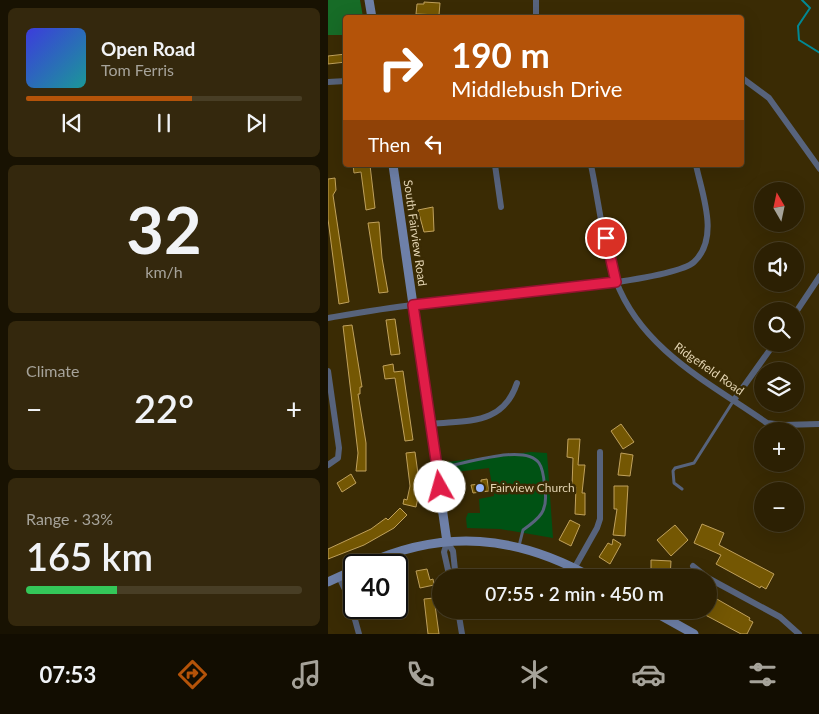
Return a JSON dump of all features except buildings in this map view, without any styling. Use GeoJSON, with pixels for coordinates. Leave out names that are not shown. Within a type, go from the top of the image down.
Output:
{"type":"FeatureCollection","features":[{"type":"Feature","properties":{"kind":"street"},"geometry":{"type":"LineString","coordinates":[[369,0],[372,15]]}},
{"type":"Feature","properties":{"kind":"street"},"geometry":{"type":"LineString","coordinates":[[536,0],[536,15]]}},
{"type":"Feature","properties":{"kind":"street"},"geometry":{"type":"LineString","coordinates":[[744,79],[769,98],[820,169]]}},
{"type":"Feature","properties":{"kind":"street"},"geometry":{"type":"LineString","coordinates":[[328,82],[343,81]]}},
{"type":"Feature","properties":{"kind":"street","name":"South Fairview Road"},"geometry":{"type":"LineString","coordinates":[[393,167],[432,424],[447,542]]}},
{"type":"Feature","properties":{"kind":"street"},"geometry":{"type":"LineString","coordinates":[[495,167],[502,207]]}},
{"type":"Feature","properties":{"kind":"street","name":"Ridgefield Road"},"geometry":{"type":"LineString","coordinates":[[591,167],[609,257],[616,282],[630,310],[650,337],[676,361],[767,423],[783,425],[820,424]]}},
{"type":"Feature","properties":{"kind":"street"},"geometry":{"type":"LineString","coordinates":[[328,318],[413,305],[616,282],[678,270],[693,263],[704,248],[708,235],[696,167]]}},
{"type":"Feature","properties":{"kind":"street"},"geometry":{"type":"LineString","coordinates":[[803,302],[820,276]]}},
{"type":"Feature","properties":{"kind":"street"},"geometry":{"type":"LineString","coordinates":[[734,400],[768,352]]}},
{"type":"Feature","properties":{"kind":"street"},"geometry":{"type":"LineString","coordinates":[[328,371],[339,448],[338,458],[328,466]]}},
{"type":"Feature","properties":{"kind":"street"},"geometry":{"type":"LineString","coordinates":[[432,424],[489,416],[504,408],[512,397],[516,383]]}},
{"type":"Feature","properties":{"kind":"street"},"geometry":{"type":"LineString","coordinates":[[575,567],[600,519],[600,452]]}},
{"type":"Feature","properties":{"kind":"street"},"geometry":{"type":"LineString","coordinates":[[389,554],[447,542],[474,540],[519,546],[578,569]]}},
{"type":"Feature","properties":{"kind":"street"},"geometry":{"type":"LineString","coordinates":[[447,542],[453,551],[455,569]]}},
{"type":"Feature","properties":{"kind":"street"},"geometry":{"type":"LineString","coordinates":[[693,566],[697,569]]}},
{"type":"Feature","properties":{"kind":"street"},"geometry":{"type":"LineString","coordinates":[[328,582],[343,575]]}},
{"type":"Feature","properties":{"kind":"street"},"geometry":{"type":"LineString","coordinates":[[339,577],[349,598],[359,634]]}},
{"type":"Feature","properties":{"kind":"street"},"geometry":{"type":"LineString","coordinates":[[717,583],[780,617],[799,634]]}},
{"type":"Feature","properties":{"kind":"street"},"geometry":{"type":"LineString","coordinates":[[460,619],[462,634]]}},
{"type":"Feature","properties":{"kind":"street"},"geometry":{"type":"LineString","coordinates":[[667,619],[694,634]]}},
{"type":"Feature","properties":{"kind":"lane"},"geometry":{"type":"LineString","coordinates":[[682,489],[674,483],[672,471],[675,468],[694,463],[734,400]]}},
{"type":"Feature","properties":{"kind":"lane"},"geometry":{"type":"LineString","coordinates":[[438,469],[464,461],[516,455],[528,456],[539,463],[544,482],[546,508],[540,517],[523,530],[519,546]]}},
{"type":"Feature","properties":{"kind":"green space"},"geometry":{"type":"Polygon","coordinates":[[[328,0],[360,0],[363,15],[343,15],[343,35],[328,35],[328,0]]]}},
{"type":"Feature","properties":{"kind":"green space"},"geometry":{"type":"Polygon","coordinates":[[[531,452],[547,453],[553,538],[500,529],[467,528],[466,518],[468,513],[480,513],[479,499],[494,496],[489,468],[439,474],[438,463],[531,452]]]}},
{"type":"Feature","properties":{"kind":"waterway"},"geometry":{"type":"LineString","coordinates":[[802,0],[810,8],[798,26],[799,40],[820,53]]}},
{"type":"Feature","properties":{"kind":"place","name":"Fairview Church"},"geometry":{"type":"Point","coordinates":[480,488]}},
{"type":"Feature","properties":{"kind":"route"},"geometry":{"type":"LineString","coordinates":[[440,487],[413,305],[616,282],[606,238]]}}]}
